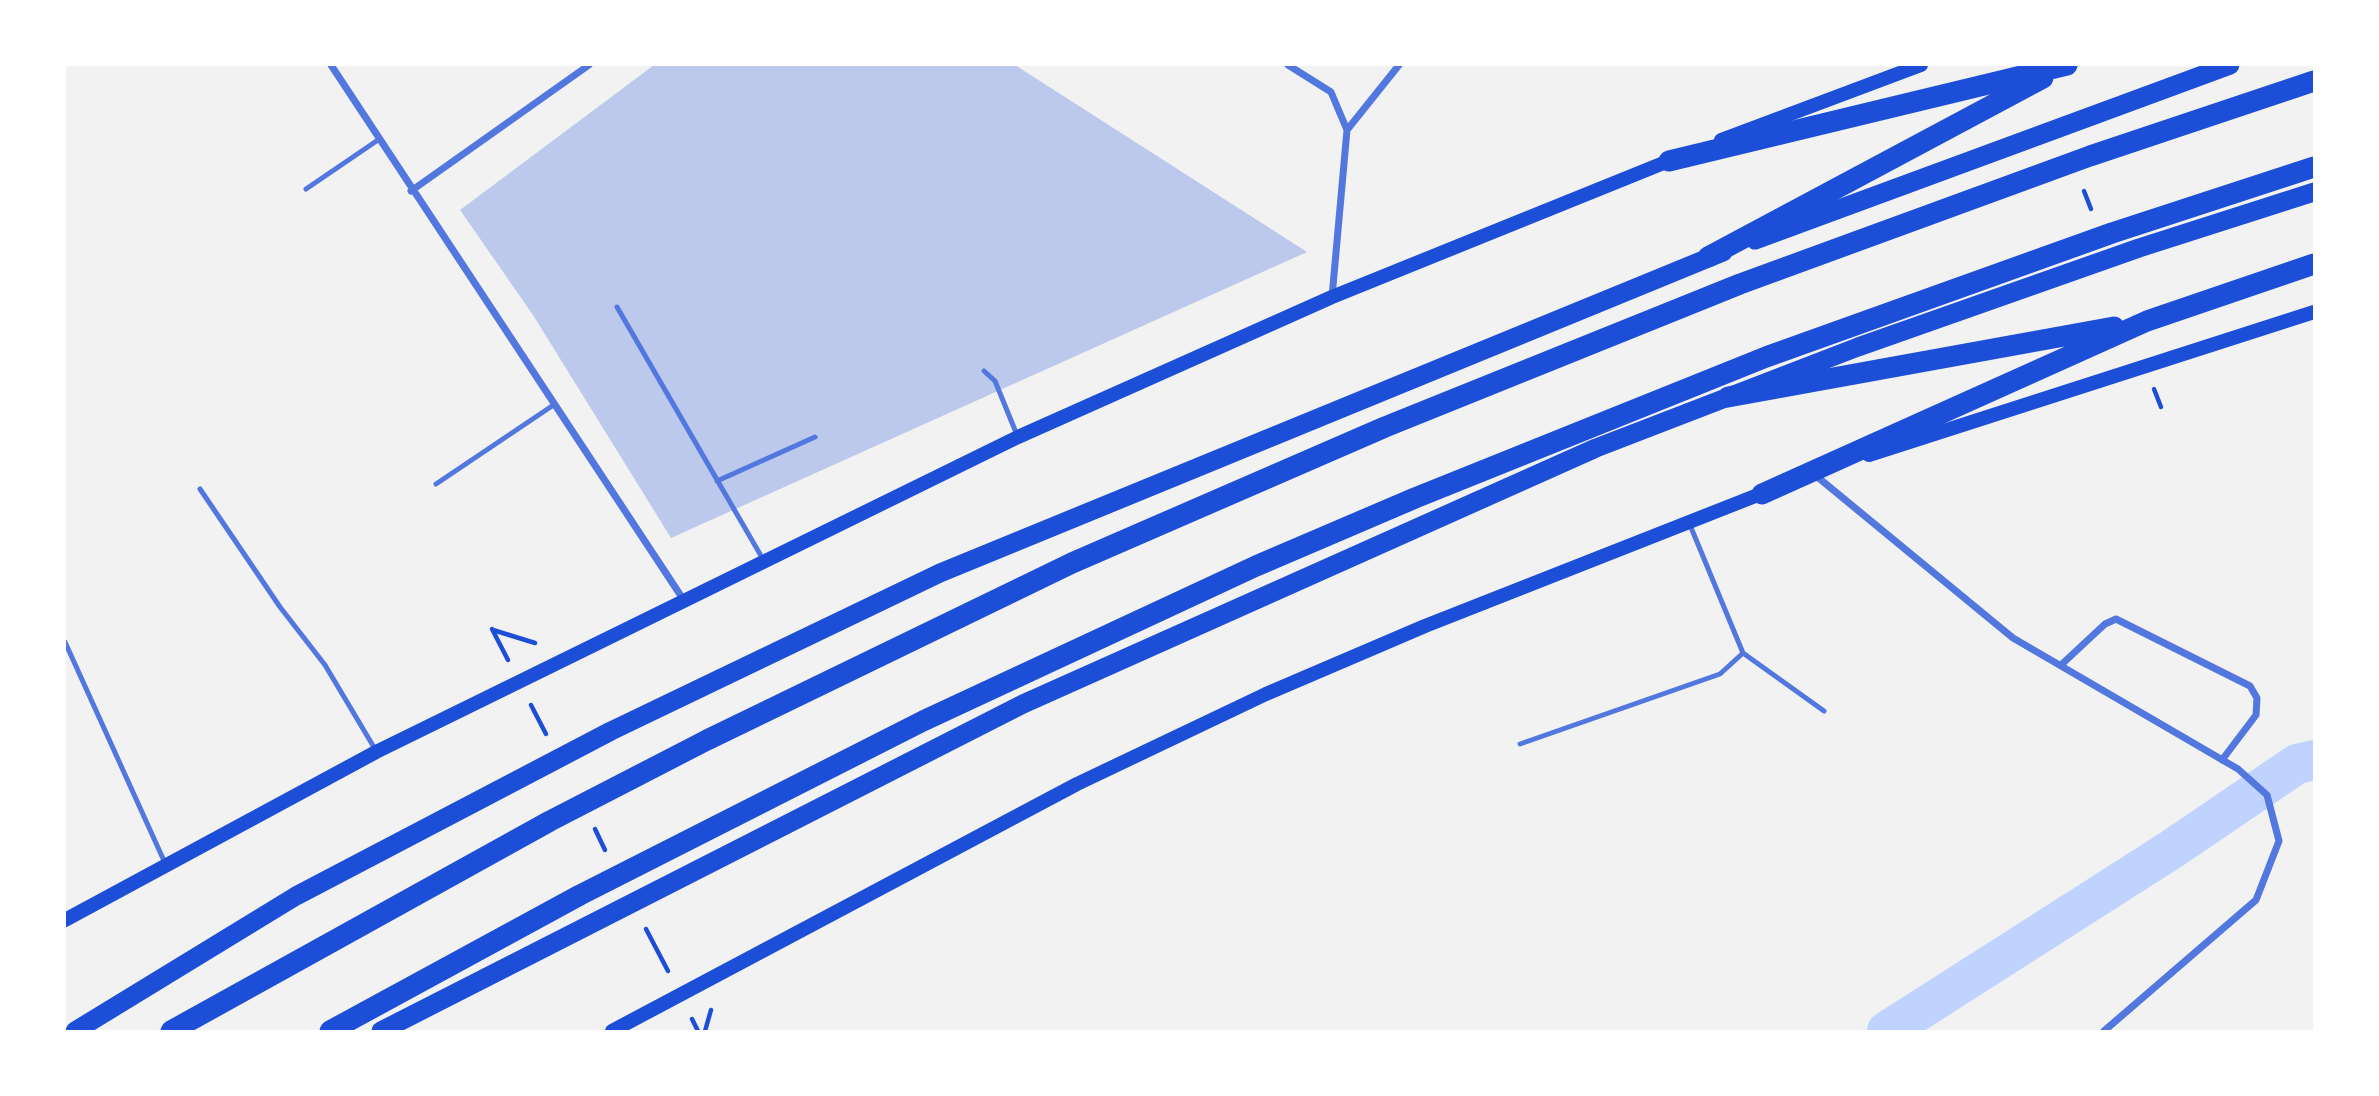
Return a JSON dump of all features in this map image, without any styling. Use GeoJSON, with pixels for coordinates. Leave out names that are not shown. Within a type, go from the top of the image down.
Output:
{"type":"FeatureCollection","features":[{"type":"Feature","properties":{"kind":"highway"},"geometry":{"type":"LineString","coordinates":[[1669,161],[2068,65]]}},
{"type":"Feature","properties":{"kind":"highway"},"geometry":{"type":"LineString","coordinates":[[1708,257],[2068,65]]}},
{"type":"Feature","properties":{"kind":"highway"},"geometry":{"type":"LineString","coordinates":[[75,1031],[296,896],[611,731],[940,573],[1708,257],[2230,65]]}},
{"type":"Feature","properties":{"kind":"highway"},"geometry":{"type":"LineString","coordinates":[[171,1031],[550,821],[719,734],[1072,562],[1397,422],[1714,294],[2090,156],[2314,81]]}},
{"type":"Feature","properties":{"kind":"highway"},"geometry":{"type":"LineString","coordinates":[[330,1031],[580,895],[923,721],[1256,566],[1415,498],[1766,357],[2112,233],[2314,167]]}},
{"type":"Feature","properties":{"kind":"highway"},"geometry":{"type":"LineString","coordinates":[[382,1031],[1023,704],[1596,448],[1858,347],[2138,248],[2314,192]]}},
{"type":"Feature","properties":{"kind":"highway"},"geometry":{"type":"LineString","coordinates":[[1762,494],[2147,321],[2314,264]]}},
{"type":"Feature","properties":{"kind":"highway"},"geometry":{"type":"LineString","coordinates":[[1728,397],[2147,321]]}},
{"type":"Feature","properties":{"kind":"main road"},"geometry":{"type":"LineString","coordinates":[[65,920],[164,863],[376,752],[570,654],[1018,437],[1332,297],[1669,161],[1921,65]]}},
{"type":"Feature","properties":{"kind":"main road"},"geometry":{"type":"LineString","coordinates":[[612,1031],[1077,783],[1266,694],[1689,521],[1814,474],[2314,312]]}},
{"type":"Feature","properties":{"kind":"street"},"geometry":{"type":"LineString","coordinates":[[331,65],[411,191],[556,403],[683,599]]}},
{"type":"Feature","properties":{"kind":"street"},"geometry":{"type":"LineString","coordinates":[[411,191],[589,65]]}},
{"type":"Feature","properties":{"kind":"street"},"geometry":{"type":"LineString","coordinates":[[1287,65],[1331,92],[1347,130],[1332,297]]}},
{"type":"Feature","properties":{"kind":"street"},"geometry":{"type":"LineString","coordinates":[[1347,130],[1399,65]]}},
{"type":"Feature","properties":{"kind":"street"},"geometry":{"type":"LineString","coordinates":[[1814,474],[2013,638],[2238,769],[2267,795],[2279,841],[2256,900],[2104,1031]]}},
{"type":"Feature","properties":{"kind":"street"},"geometry":{"type":"LineString","coordinates":[[2061,665],[2105,624],[2116,619],[2250,686],[2257,698],[2256,715],[2222,760]]}},
{"type":"Feature","properties":{"kind":"lane"},"geometry":{"type":"LineString","coordinates":[[306,189],[378,140]]}},
{"type":"Feature","properties":{"kind":"lane"},"geometry":{"type":"LineString","coordinates":[[617,307],[765,561]]}},
{"type":"Feature","properties":{"kind":"lane"},"geometry":{"type":"LineString","coordinates":[[984,371],[995,381],[1018,437]]}},
{"type":"Feature","properties":{"kind":"lane"},"geometry":{"type":"LineString","coordinates":[[436,484],[556,403]]}},
{"type":"Feature","properties":{"kind":"lane"},"geometry":{"type":"LineString","coordinates":[[717,481],[815,437]]}},
{"type":"Feature","properties":{"kind":"lane"},"geometry":{"type":"LineString","coordinates":[[200,489],[280,607],[325,665],[376,752]]}},
{"type":"Feature","properties":{"kind":"lane"},"geometry":{"type":"LineString","coordinates":[[1689,521],[1743,653],[1824,711]]}},
{"type":"Feature","properties":{"kind":"lane"},"geometry":{"type":"LineString","coordinates":[[65,642],[164,863]]}},
{"type":"Feature","properties":{"kind":"lane"},"geometry":{"type":"LineString","coordinates":[[1520,744],[1720,674],[1743,653]]}},
{"type":"Feature","properties":{"kind":"path"},"geometry":{"type":"LineString","coordinates":[[492,629],[570,654]]}},
{"type":"Feature","properties":{"kind":"building"},"geometry":{"type":"Polygon","coordinates":[[[654,65],[1015,65],[1307,252],[671,538],[533,315],[460,210],[654,65]]]}},
{"type":"Feature","properties":{"kind":"waterway"},"geometry":{"type":"LineString","coordinates":[[1887,1031],[2172,849],[2297,764],[2314,760]]}}]}
